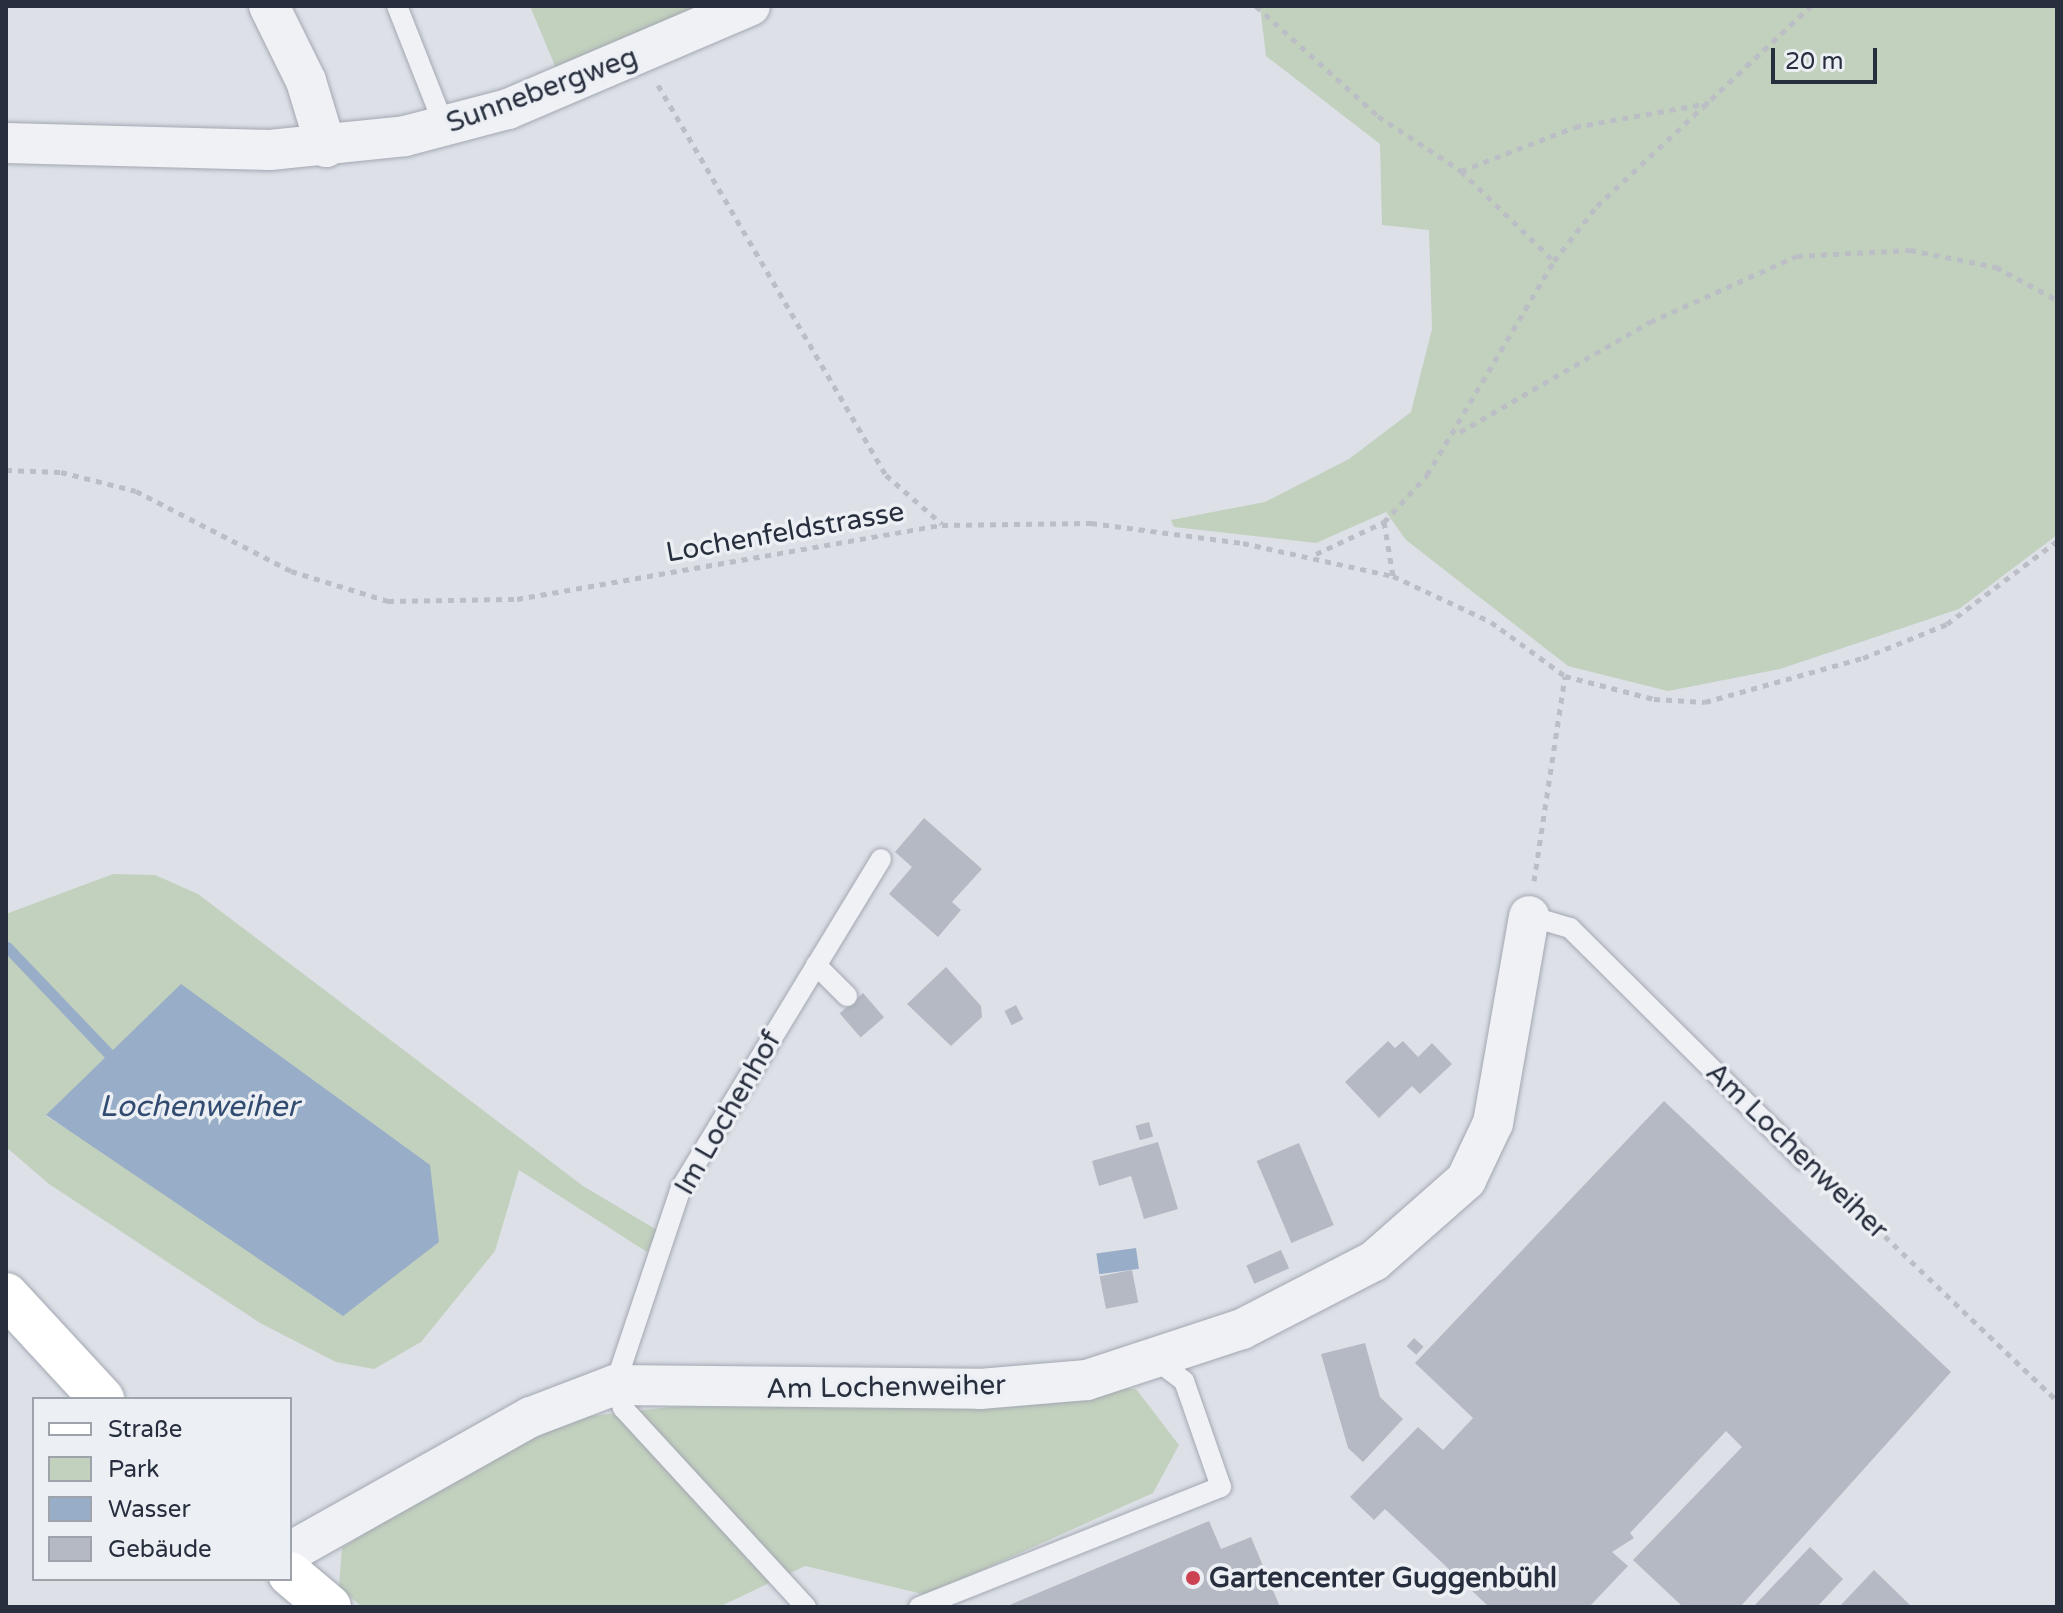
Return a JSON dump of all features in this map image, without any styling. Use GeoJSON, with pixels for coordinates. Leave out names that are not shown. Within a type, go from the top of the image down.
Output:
{"type":"FeatureCollection","features":[{"type":"Feature","properties":{"kind":"main road"},"geometry":{"type":"LineString","coordinates":[[6,1295],[100,1397]]}},
{"type":"Feature","properties":{"kind":"main road"},"geometry":{"type":"LineString","coordinates":[[292,1576],[329,1607]]}},
{"type":"Feature","properties":{"kind":"street"},"geometry":{"type":"LineString","coordinates":[[269,6],[306,81],[326,147]]}},
{"type":"Feature","properties":{"kind":"street","name":"Sunnebergweg"},"geometry":{"type":"LineString","coordinates":[[6,143],[326,147],[445,128],[640,55],[750,6]]}},
{"type":"Feature","properties":{"kind":"street","name":"Am Lochenweiher"},"geometry":{"type":"LineString","coordinates":[[292,1551],[531,1417],[615,1385],[980,1389],[1087,1380],[1242,1329],[1374,1261],[1466,1180],[1493,1123],[1529,916]]}},
{"type":"Feature","properties":{"kind":"lane"},"geometry":{"type":"LineString","coordinates":[[397,6],[445,128]]}},
{"type":"Feature","properties":{"kind":"lane","name":"Im Lochenhof"},"geometry":{"type":"LineString","coordinates":[[615,1385],[681,1188],[881,859]]}},
{"type":"Feature","properties":{"kind":"lane","name":"Am Lochenweiher"},"geometry":{"type":"LineString","coordinates":[[1529,916],[1570,928],[1804,1160]]}},
{"type":"Feature","properties":{"kind":"lane"},"geometry":{"type":"LineString","coordinates":[[816,965],[847,996]]}},
{"type":"Feature","properties":{"kind":"lane"},"geometry":{"type":"LineString","coordinates":[[919,1607],[1221,1487],[1184,1381],[1153,1358]]}},
{"type":"Feature","properties":{"kind":"lane"},"geometry":{"type":"LineString","coordinates":[[615,1385],[623,1408],[806,1607]]}},
{"type":"Feature","properties":{"kind":"path"},"geometry":{"type":"LineString","coordinates":[[1256,6],[1378,116],[1461,171],[1554,261]]}},
{"type":"Feature","properties":{"kind":"path"},"geometry":{"type":"LineString","coordinates":[[1316,554],[1384,522],[1458,433],[1554,261],[1597,206],[1811,6]]}},
{"type":"Feature","properties":{"kind":"path"},"geometry":{"type":"LineString","coordinates":[[640,55],[886,475],[942,525]]}},
{"type":"Feature","properties":{"kind":"path"},"geometry":{"type":"LineString","coordinates":[[1461,171],[1575,127],[1710,103]]}},
{"type":"Feature","properties":{"kind":"path"},"geometry":{"type":"LineString","coordinates":[[1458,433],[1650,322],[1797,256],[1910,250],[1996,267],[2057,300]]}},
{"type":"Feature","properties":{"kind":"path","name":"Lochenfeldstrasse"},"geometry":{"type":"LineString","coordinates":[[6,470],[61,472],[136,491],[291,571],[388,601],[517,599],[942,525],[1091,523],[1316,554],[1393,576],[1491,622],[1565,676]]}},
{"type":"Feature","properties":{"kind":"path"},"geometry":{"type":"LineString","coordinates":[[1384,522],[1393,576]]}},
{"type":"Feature","properties":{"kind":"path"},"geometry":{"type":"LineString","coordinates":[[1529,916],[1565,676],[1654,699],[1705,702],[1863,658],[1947,624],[2057,541]]}},
{"type":"Feature","properties":{"kind":"path","name":"Am Lochenweiher"},"geometry":{"type":"LineString","coordinates":[[1804,1160],[2057,1401]]}},
{"type":"Feature","properties":{"kind":"green space"},"geometry":{"type":"Polygon","coordinates":[[[530,6],[731,6],[560,78],[530,6]]]}},
{"type":"Feature","properties":{"kind":"green space"},"geometry":{"type":"Polygon","coordinates":[[[1260,6],[2057,6],[2057,535],[1959,609],[1780,669],[1668,691],[1568,666],[1406,540],[1386,512],[1316,543],[1174,527],[1171,520],[1265,502],[1349,459],[1411,412],[1432,329],[1429,230],[1382,225],[1380,144],[1266,56],[1260,6]]]}},
{"type":"Feature","properties":{"kind":"green space"},"geometry":{"type":"Polygon","coordinates":[[[113,874],[155,875],[198,894],[583,1186],[657,1230],[647,1252],[519,1170],[495,1251],[421,1342],[374,1369],[336,1362],[260,1323],[49,1184],[6,1147],[6,914],[113,874]],[[110,1055],[46,1116],[183,1201],[110,1055]]]}},
{"type":"Feature","properties":{"kind":"green space"},"geometry":{"type":"Polygon","coordinates":[[[1106,1388],[1136,1389],[1179,1445],[1153,1493],[927,1595],[805,1566],[719,1607],[362,1607],[339,1587],[342,1548],[454,1476],[573,1418],[671,1407],[1081,1400],[1106,1388]]]}},
{"type":"Feature","properties":{"kind":"water","name":"Lochenweiher"},"geometry":{"type":"Polygon","coordinates":[[[181,984],[430,1165],[439,1242],[343,1316],[46,1115],[181,984]]]}},
{"type":"Feature","properties":{"kind":"water"},"geometry":{"type":"Polygon","coordinates":[[[1136,1248],[1139,1269],[1099,1274],[1096,1254],[1136,1248]]]}},
{"type":"Feature","properties":{"kind":"building"},"geometry":{"type":"Polygon","coordinates":[[[924,818],[982,869],[952,902],[961,910],[938,937],[889,894],[912,867],[895,852],[924,818]]]}},
{"type":"Feature","properties":{"kind":"building"},"geometry":{"type":"Polygon","coordinates":[[[946,967],[981,1006],[982,1017],[951,1046],[907,1004],[946,967]]]}},
{"type":"Feature","properties":{"kind":"building"},"geometry":{"type":"Polygon","coordinates":[[[863,993],[884,1017],[861,1037],[840,1013],[863,993]]]}},
{"type":"Feature","properties":{"kind":"building"},"geometry":{"type":"Polygon","coordinates":[[[1016,1005],[1023,1019],[1012,1025],[1004,1011],[1016,1005]]]}},
{"type":"Feature","properties":{"kind":"building"},"geometry":{"type":"Polygon","coordinates":[[[1388,1041],[1395,1048],[1403,1041],[1418,1057],[1432,1043],[1452,1064],[1420,1094],[1412,1086],[1379,1118],[1345,1082],[1388,1041]]]}},
{"type":"Feature","properties":{"kind":"building"},"geometry":{"type":"Polygon","coordinates":[[[1664,1101],[1951,1372],[1740,1607],[1683,1607],[1633,1560],[1742,1447],[1726,1431],[1630,1533],[1634,1538],[1612,1552],[1628,1566],[1589,1607],[1487,1605],[1385,1509],[1374,1520],[1350,1497],[1418,1427],[1443,1450],[1473,1418],[1415,1363],[1664,1101]]]}},
{"type":"Feature","properties":{"kind":"building"},"geometry":{"type":"Polygon","coordinates":[[[1149,1122],[1153,1136],[1140,1140],[1136,1126],[1149,1122]]]}},
{"type":"Feature","properties":{"kind":"building"},"geometry":{"type":"Polygon","coordinates":[[[1158,1142],[1178,1209],[1144,1219],[1131,1176],[1099,1186],[1092,1161],[1158,1142]]]}},
{"type":"Feature","properties":{"kind":"building"},"geometry":{"type":"Polygon","coordinates":[[[1299,1143],[1334,1225],[1291,1243],[1257,1161],[1299,1143]]]}},
{"type":"Feature","properties":{"kind":"building"},"geometry":{"type":"Polygon","coordinates":[[[1281,1250],[1289,1268],[1254,1284],[1246,1265],[1281,1250]]]}},
{"type":"Feature","properties":{"kind":"building"},"geometry":{"type":"Polygon","coordinates":[[[1132,1270],[1138,1302],[1106,1309],[1100,1276],[1132,1270]]]}},
{"type":"Feature","properties":{"kind":"building"},"geometry":{"type":"Polygon","coordinates":[[[1414,1338],[1424,1347],[1416,1355],[1407,1346],[1414,1338]]]}},
{"type":"Feature","properties":{"kind":"building"},"geometry":{"type":"Polygon","coordinates":[[[1365,1343],[1380,1397],[1403,1419],[1363,1462],[1348,1448],[1321,1354],[1365,1343]]]}},
{"type":"Feature","properties":{"kind":"building"},"geometry":{"type":"Polygon","coordinates":[[[1209,1521],[1221,1549],[1251,1537],[1280,1607],[1005,1607],[1209,1521]]]}},
{"type":"Feature","properties":{"kind":"building"},"geometry":{"type":"Polygon","coordinates":[[[1810,1547],[1843,1579],[1817,1607],[1753,1607],[1810,1547]]]}},
{"type":"Feature","properties":{"kind":"building"},"geometry":{"type":"Polygon","coordinates":[[[1874,1570],[1912,1607],[1839,1607],[1874,1570]]]}},
{"type":"Feature","properties":{"kind":"waterway"},"geometry":{"type":"LineString","coordinates":[[7,947],[110,1055]]}},
{"type":"Feature","properties":{"kind":"place","name":"Gartencenter Guggenbühl"},"geometry":{"type":"Point","coordinates":[1193,1578]}}]}
